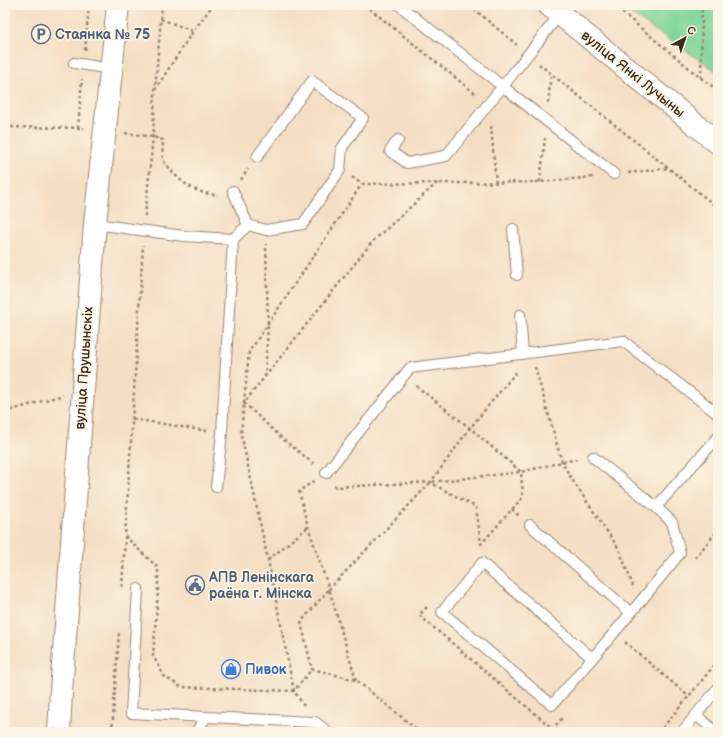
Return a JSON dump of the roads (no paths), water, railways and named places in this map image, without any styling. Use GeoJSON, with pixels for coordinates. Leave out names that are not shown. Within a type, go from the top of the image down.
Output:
{"type":"FeatureCollection","features":[{"type":"Feature","properties":{"kind":"street","name":"вуліца Прушынскіх"},"geometry":{"type":"LineString","coordinates":[[59,732],[82,389],[95,224],[118,5]]}},
{"type":"Feature","properties":{"kind":"street","name":"вуліца Янкі Лучыны"},"geometry":{"type":"LineString","coordinates":[[554,10],[718,143]]}},
{"type":"Feature","properties":{"kind":"lane"},"geometry":{"type":"LineString","coordinates":[[399,5],[614,174]]}},
{"type":"Feature","properties":{"kind":"lane"},"geometry":{"type":"LineString","coordinates":[[398,140],[390,151],[407,163],[446,156],[528,55],[554,10]]}},
{"type":"Feature","properties":{"kind":"lane"},"geometry":{"type":"LineString","coordinates":[[74,64],[111,69]]}},
{"type":"Feature","properties":{"kind":"lane"},"geometry":{"type":"LineString","coordinates":[[248,225],[266,230],[302,224],[340,170],[342,148],[363,118],[312,81],[256,157]]}},
{"type":"Feature","properties":{"kind":"lane"},"geometry":{"type":"LineString","coordinates":[[233,192],[248,225]]}},
{"type":"Feature","properties":{"kind":"lane"},"geometry":{"type":"LineString","coordinates":[[95,224],[184,236],[233,238],[248,225]]}},
{"type":"Feature","properties":{"kind":"lane"},"geometry":{"type":"LineString","coordinates":[[513,229],[517,275]]}},
{"type":"Feature","properties":{"kind":"lane"},"geometry":{"type":"LineString","coordinates":[[216,487],[222,433],[233,238]]}},
{"type":"Feature","properties":{"kind":"lane"},"geometry":{"type":"LineString","coordinates":[[520,315],[527,354]]}},
{"type":"Feature","properties":{"kind":"lane"},"geometry":{"type":"LineString","coordinates":[[326,473],[410,368],[623,341],[718,414]]}},
{"type":"Feature","properties":{"kind":"lane"},"geometry":{"type":"LineString","coordinates":[[656,508],[718,437]]}},
{"type":"Feature","properties":{"kind":"lane"},"geometry":{"type":"LineString","coordinates":[[592,658],[482,563],[442,612],[552,705],[631,613],[680,553],[672,522],[593,457]]}},
{"type":"Feature","properties":{"kind":"lane"},"geometry":{"type":"LineString","coordinates":[[530,524],[631,613]]}},
{"type":"Feature","properties":{"kind":"lane"},"geometry":{"type":"LineString","coordinates":[[138,589],[131,713],[315,722],[328,732]]}},
{"type":"Feature","properties":{"kind":"lane"},"geometry":{"type":"LineString","coordinates":[[682,732],[718,688]]}},
{"type":"Feature","properties":{"kind":"lane"},"geometry":{"type":"LineString","coordinates":[[696,715],[716,732]]}},
{"type":"Feature","properties":{"kind":"lane"},"geometry":{"type":"LineString","coordinates":[[196,732],[206,717]]}},
{"type":"Feature","properties":{"kind":"place","name":"Стаянка № 75"},"geometry":{"type":"Point","coordinates":[41,34]}},
{"type":"Feature","properties":{"kind":"place","name":"АПВ Ленінскага раёна г. Мінска"},"geometry":{"type":"Point","coordinates":[195,585]}},
{"type":"Feature","properties":{"kind":"place","name":"Пивок"},"geometry":{"type":"Point","coordinates":[231,669]}}]}
